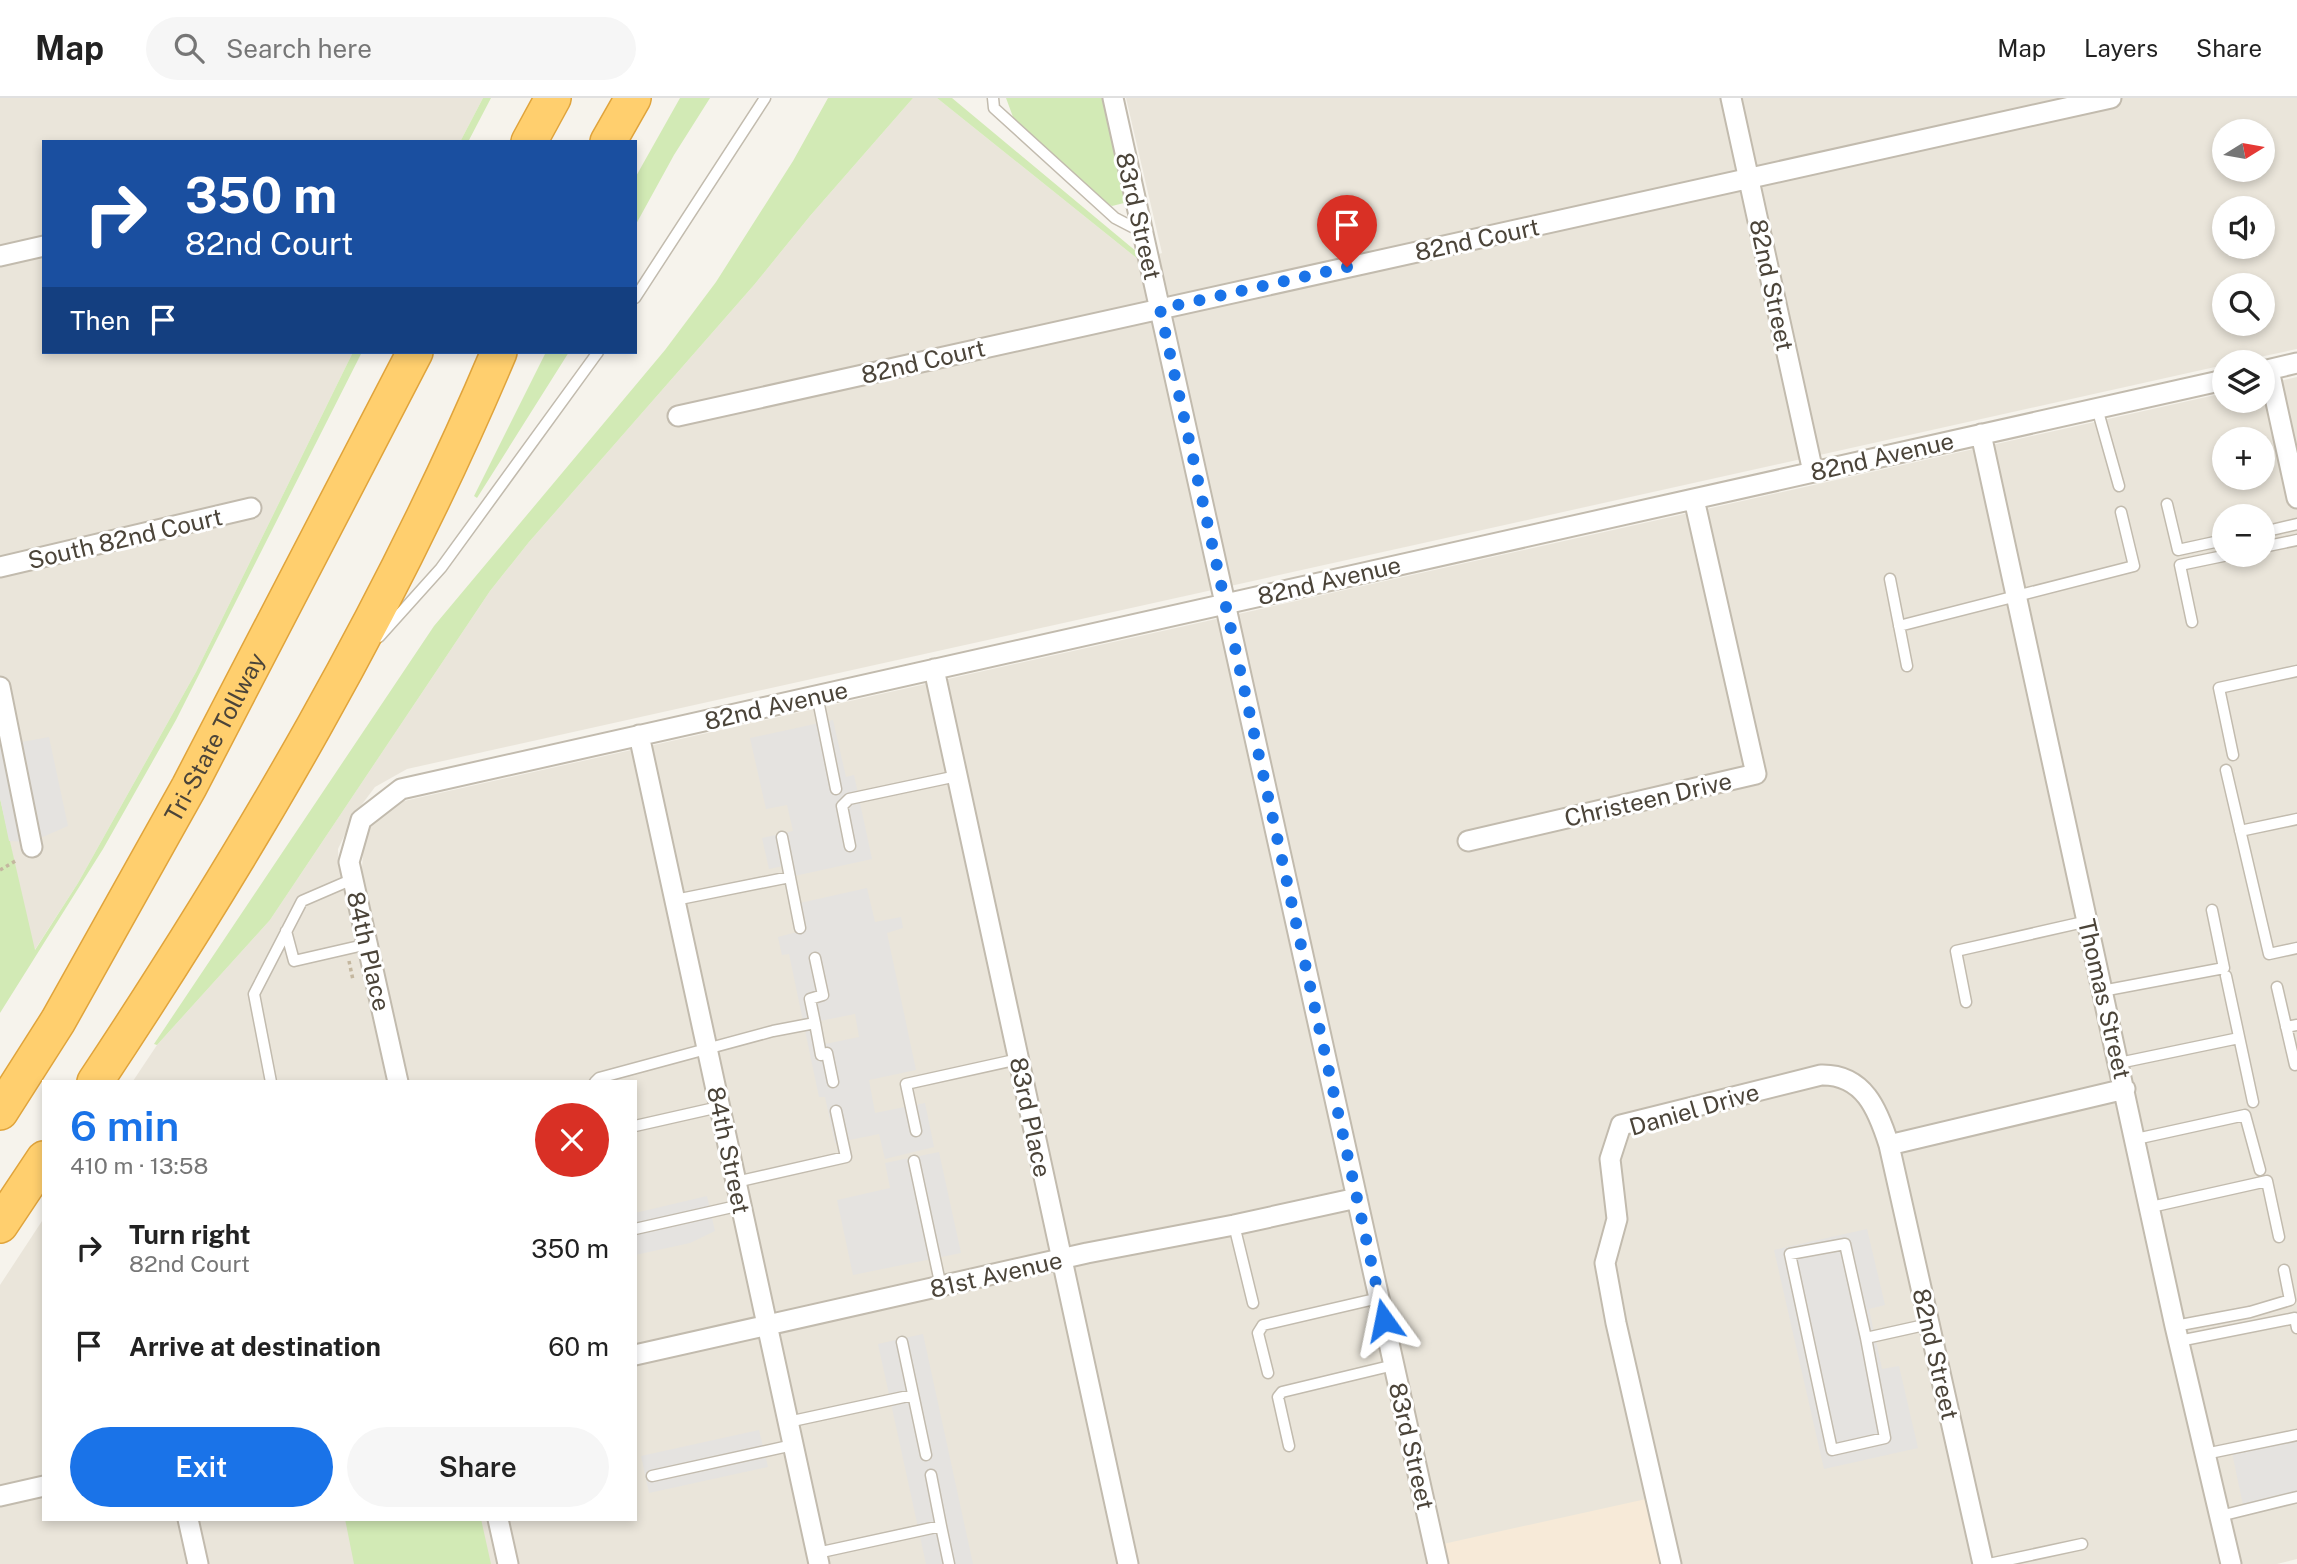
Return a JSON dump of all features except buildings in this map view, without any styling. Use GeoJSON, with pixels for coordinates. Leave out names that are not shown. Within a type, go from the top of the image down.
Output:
{"type":"FeatureCollection","features":[{"type":"Feature","properties":{"kind":"highway"},"geometry":{"type":"LineString","coordinates":[[530,140],[553,98]]}},
{"type":"Feature","properties":{"kind":"highway"},"geometry":{"type":"LineString","coordinates":[[609,140],[633,98]]}},
{"type":"Feature","properties":{"kind":"highway","name":"Tri-State Tollway"},"geometry":{"type":"LineString","coordinates":[[0,1112],[58,1021],[189,786],[414,354]]}},
{"type":"Feature","properties":{"kind":"highway"},"geometry":{"type":"LineString","coordinates":[[96,1080],[162,982],[232,867],[339,681],[467,429],[498,354]]}},
{"type":"Feature","properties":{"kind":"highway"},"geometry":{"type":"LineString","coordinates":[[0,1225],[42,1162]]}},
{"type":"Feature","properties":{"kind":"street","name":"83rd Street"},"geometry":{"type":"LineString","coordinates":[[1113,98],[1438,1564]]}},
{"type":"Feature","properties":{"kind":"street","name":"82nd Street"},"geometry":{"type":"LineString","coordinates":[[1731,98],[1812,472]]}},
{"type":"Feature","properties":{"kind":"street","name":"82nd Court"},"geometry":{"type":"LineString","coordinates":[[678,416],[2111,98]]}},
{"type":"Feature","properties":{"kind":"street"},"geometry":{"type":"LineString","coordinates":[[0,256],[42,246]]}},
{"type":"Feature","properties":{"kind":"street"},"geometry":{"type":"LineString","coordinates":[[2275,368],[2297,363]]}},
{"type":"Feature","properties":{"kind":"street","name":"82nd Avenue"},"geometry":{"type":"LineString","coordinates":[[361,820],[401,789],[2212,383]]}},
{"type":"Feature","properties":{"kind":"street"},"geometry":{"type":"LineString","coordinates":[[2275,407],[2297,498]]}},
{"type":"Feature","properties":{"kind":"street","name":"Thomas Street"},"geometry":{"type":"LineString","coordinates":[[1981,434],[2177,1333],[2231,1564]]}},
{"type":"Feature","properties":{"kind":"street","name":"Christeen Drive"},"geometry":{"type":"LineString","coordinates":[[1468,841],[1756,774],[1694,499]]}},
{"type":"Feature","properties":{"kind":"street","name":"South 82nd Court"},"geometry":{"type":"LineString","coordinates":[[0,566],[251,509]]}},
{"type":"Feature","properties":{"kind":"street","name":"83rd Place"},"geometry":{"type":"LineString","coordinates":[[934,669],[1128,1564]]}},
{"type":"Feature","properties":{"kind":"street"},"geometry":{"type":"LineString","coordinates":[[0,687],[32,848]]}},
{"type":"Feature","properties":{"kind":"street","name":"84th Street"},"geometry":{"type":"LineString","coordinates":[[639,735],[818,1558]]}},
{"type":"Feature","properties":{"kind":"street","name":"84th Place"},"geometry":{"type":"LineString","coordinates":[[361,820],[349,862],[398,1080]]}},
{"type":"Feature","properties":{"kind":"street","name":"Daniel Drive"},"geometry":{"type":"LineString","coordinates":[[1671,1564],[1616,1323],[1605,1263],[1617,1219],[1610,1158],[1621,1125],[1821,1075],[1836,1074],[1868,1096],[1879,1113],[1889,1144]]}},
{"type":"Feature","properties":{"kind":"street"},"geometry":{"type":"LineString","coordinates":[[1889,1144],[2125,1089]]}},
{"type":"Feature","properties":{"kind":"street","name":"82nd Street"},"geometry":{"type":"LineString","coordinates":[[1889,1144],[1983,1564]]}},
{"type":"Feature","properties":{"kind":"street","name":"81st Avenue"},"geometry":{"type":"LineString","coordinates":[[637,1354],[1062,1259],[1234,1226],[1357,1198]]}},
{"type":"Feature","properties":{"kind":"street"},"geometry":{"type":"LineString","coordinates":[[0,1496],[42,1486]]}},
{"type":"Feature","properties":{"kind":"street"},"geometry":{"type":"LineString","coordinates":[[188,1521],[198,1564]]}},
{"type":"Feature","properties":{"kind":"street"},"geometry":{"type":"LineString","coordinates":[[498,1521],[508,1564]]}},
{"type":"Feature","properties":{"kind":"lane"},"geometry":{"type":"LineString","coordinates":[[637,295],[765,98]]}},
{"type":"Feature","properties":{"kind":"lane"},"geometry":{"type":"LineString","coordinates":[[993,98],[994,108],[1115,218],[1143,232]]}},
{"type":"Feature","properties":{"kind":"lane"},"geometry":{"type":"LineString","coordinates":[[339,681],[441,568],[597,354]]}},
{"type":"Feature","properties":{"kind":"lane"},"geometry":{"type":"LineString","coordinates":[[2097,408],[2119,486]]}},
{"type":"Feature","properties":{"kind":"lane"},"geometry":{"type":"LineString","coordinates":[[2167,504],[2178,550],[2212,543]]}},
{"type":"Feature","properties":{"kind":"lane"},"geometry":{"type":"LineString","coordinates":[[1899,626],[2134,566],[2121,512]]}},
{"type":"Feature","properties":{"kind":"lane"},"geometry":{"type":"LineString","coordinates":[[2275,529],[2297,524]]}},
{"type":"Feature","properties":{"kind":"lane"},"geometry":{"type":"LineString","coordinates":[[2275,545],[2297,540]]}},
{"type":"Feature","properties":{"kind":"lane"},"geometry":{"type":"LineString","coordinates":[[2192,622],[2180,565],[2212,558]]}},
{"type":"Feature","properties":{"kind":"lane"},"geometry":{"type":"LineString","coordinates":[[1889,579],[1907,666]]}},
{"type":"Feature","properties":{"kind":"lane"},"geometry":{"type":"LineString","coordinates":[[2233,755],[2218,688],[2297,671]]}},
{"type":"Feature","properties":{"kind":"lane"},"geometry":{"type":"LineString","coordinates":[[817,695],[836,789]]}},
{"type":"Feature","properties":{"kind":"lane"},"geometry":{"type":"LineString","coordinates":[[2226,770],[2269,954],[2297,948]]}},
{"type":"Feature","properties":{"kind":"lane"},"geometry":{"type":"LineString","coordinates":[[850,846],[842,806],[849,799],[957,776]]}},
{"type":"Feature","properties":{"kind":"lane"},"geometry":{"type":"LineString","coordinates":[[2240,831],[2297,818]]}},
{"type":"Feature","properties":{"kind":"lane"},"geometry":{"type":"LineString","coordinates":[[782,837],[800,928]]}},
{"type":"Feature","properties":{"kind":"lane"},"geometry":{"type":"LineString","coordinates":[[675,900],[790,877]]}},
{"type":"Feature","properties":{"kind":"lane"},"geometry":{"type":"LineString","coordinates":[[271,1080],[254,994],[302,901],[353,879]]}},
{"type":"Feature","properties":{"kind":"lane"},"geometry":{"type":"LineString","coordinates":[[2102,991],[2224,968],[2212,910]]}},
{"type":"Feature","properties":{"kind":"lane"},"geometry":{"type":"LineString","coordinates":[[1966,1002],[1956,951],[2088,921]]}},
{"type":"Feature","properties":{"kind":"lane"},"geometry":{"type":"LineString","coordinates":[[286,931],[294,961],[368,944]]}},
{"type":"Feature","properties":{"kind":"lane"},"geometry":{"type":"LineString","coordinates":[[815,958],[823,995],[810,999],[821,1055],[827,1054],[833,1082]]}},
{"type":"Feature","properties":{"kind":"lane"},"geometry":{"type":"LineString","coordinates":[[2226,976],[2253,1102]]}},
{"type":"Feature","properties":{"kind":"lane"},"geometry":{"type":"LineString","coordinates":[[2277,988],[2292,1026],[2295,1065]]}},
{"type":"Feature","properties":{"kind":"lane"},"geometry":{"type":"LineString","coordinates":[[597,1080],[599,1077],[774,1031],[815,1023]]}},
{"type":"Feature","properties":{"kind":"lane"},"geometry":{"type":"LineString","coordinates":[[2119,1063],[2239,1038]]}},
{"type":"Feature","properties":{"kind":"lane"},"geometry":{"type":"LineString","coordinates":[[916,1131],[906,1084],[1018,1059]]}},
{"type":"Feature","properties":{"kind":"lane"},"geometry":{"type":"LineString","coordinates":[[637,1126],[719,1107]]}},
{"type":"Feature","properties":{"kind":"lane"},"geometry":{"type":"LineString","coordinates":[[736,1182],[846,1157],[836,1111]]}},
{"type":"Feature","properties":{"kind":"lane"},"geometry":{"type":"LineString","coordinates":[[2136,1139],[2245,1115],[2260,1170]]}},
{"type":"Feature","properties":{"kind":"lane"},"geometry":{"type":"LineString","coordinates":[[914,1161],[941,1287]]}},
{"type":"Feature","properties":{"kind":"lane"},"geometry":{"type":"LineString","coordinates":[[2151,1206],[2267,1181],[2279,1237]]}},
{"type":"Feature","properties":{"kind":"lane"},"geometry":{"type":"LineString","coordinates":[[637,1229],[741,1205]]}},
{"type":"Feature","properties":{"kind":"lane"},"geometry":{"type":"LineString","coordinates":[[1234,1226],[1253,1303]]}},
{"type":"Feature","properties":{"kind":"lane"},"geometry":{"type":"LineString","coordinates":[[1845,1244],[1866,1338],[1885,1438],[1832,1450],[1790,1254],[1845,1244]]}},
{"type":"Feature","properties":{"kind":"lane"},"geometry":{"type":"LineString","coordinates":[[2177,1333],[2290,1300],[2284,1270]]}},
{"type":"Feature","properties":{"kind":"lane"},"geometry":{"type":"LineString","coordinates":[[1268,1373],[1258,1333],[1263,1325],[1379,1298]]}},
{"type":"Feature","properties":{"kind":"lane"},"geometry":{"type":"LineString","coordinates":[[2177,1333],[2295,1318],[2297,1328]]}},
{"type":"Feature","properties":{"kind":"lane"},"geometry":{"type":"LineString","coordinates":[[1866,1338],[1929,1324]]}},
{"type":"Feature","properties":{"kind":"lane"},"geometry":{"type":"LineString","coordinates":[[902,1342],[926,1455]]}},
{"type":"Feature","properties":{"kind":"lane"},"geometry":{"type":"LineString","coordinates":[[1289,1446],[1278,1398],[1282,1392],[1394,1365]]}},
{"type":"Feature","properties":{"kind":"lane"},"geometry":{"type":"LineString","coordinates":[[788,1422],[913,1395]]}},
{"type":"Feature","properties":{"kind":"lane"},"geometry":{"type":"LineString","coordinates":[[2205,1454],[2297,1435]]}},
{"type":"Feature","properties":{"kind":"lane"},"geometry":{"type":"LineString","coordinates":[[652,1476],[793,1445]]}},
{"type":"Feature","properties":{"kind":"lane"},"geometry":{"type":"LineString","coordinates":[[931,1475],[949,1564]]}},
{"type":"Feature","properties":{"kind":"lane"},"geometry":{"type":"LineString","coordinates":[[2220,1516],[2297,1497]]}},
{"type":"Feature","properties":{"kind":"lane"},"geometry":{"type":"LineString","coordinates":[[818,1558],[941,1526]]}},
{"type":"Feature","properties":{"kind":"lane"},"geometry":{"type":"LineString","coordinates":[[1989,1564],[2081,1544]]}},
{"type":"Feature","properties":{"kind":"shaded area"},"geometry":{"type":"Polygon","coordinates":[[[0,98],[483,98],[461,140],[42,140],[42,354],[352,354],[196,672],[78,883],[34,951],[0,798],[0,98]]]}},
{"type":"Feature","properties":{"kind":"shaded area"},"geometry":{"type":"Polygon","coordinates":[[[913,98],[937,98],[1139,260],[1162,253],[1126,98],[2297,98],[2297,349],[2275,354],[2275,350],[2212,350],[2212,368],[407,769],[375,787],[354,815],[338,849],[339,871],[362,868],[364,838],[374,817],[395,803],[2212,396],[2212,413],[2275,413],[2275,382],[2297,377],[2297,1559],[2277,1564],[0,1564],[0,1285],[42,1221],[42,1521],[637,1521],[637,1080],[134,1080],[157,1045],[270,920],[490,591],[529,542],[913,98]]]}},
{"type":"Feature","properties":{"kind":"shaded area"},"geometry":{"type":"Polygon","coordinates":[[[833,720],[846,777],[854,775],[872,859],[790,877],[787,865],[769,869],[762,838],[793,831],[787,805],[766,809],[750,738],[833,720]]]}},
{"type":"Feature","properties":{"kind":"shaded area"},"geometry":{"type":"Polygon","coordinates":[[[49,737],[68,826],[31,842],[9,841],[0,798],[0,746],[49,737]]]}},
{"type":"Feature","properties":{"kind":"shaded area"},"geometry":{"type":"Polygon","coordinates":[[[867,888],[875,922],[901,917],[903,928],[887,933],[916,1070],[869,1080],[875,1113],[925,1103],[934,1147],[885,1159],[879,1134],[835,1143],[825,1097],[819,1097],[789,954],[782,955],[778,937],[797,932],[791,905],[867,888]],[[855,1014],[820,1021],[825,1044],[859,1037],[855,1014]]]}},
{"type":"Feature","properties":{"kind":"shaded area"},"geometry":{"type":"Polygon","coordinates":[[[939,1152],[961,1253],[853,1275],[837,1200],[890,1188],[885,1163],[939,1152]]]}},
{"type":"Feature","properties":{"kind":"shaded area"},"geometry":{"type":"Polygon","coordinates":[[[707,1196],[715,1231],[690,1243],[637,1255],[637,1213],[707,1196]]]}},
{"type":"Feature","properties":{"kind":"shaded area"},"geometry":{"type":"Polygon","coordinates":[[[1867,1229],[1885,1305],[1869,1309],[1882,1369],[1899,1366],[1918,1448],[1824,1469],[1774,1250],[1867,1229]]]}},
{"type":"Feature","properties":{"kind":"shaded area"},"geometry":{"type":"Polygon","coordinates":[[[923,1334],[973,1564],[926,1564],[878,1344],[923,1334]]]}},
{"type":"Feature","properties":{"kind":"shaded area"},"geometry":{"type":"Polygon","coordinates":[[[759,1430],[768,1467],[649,1493],[641,1456],[759,1430]]]}},
{"type":"Feature","properties":{"kind":"shaded area"},"geometry":{"type":"Polygon","coordinates":[[[2297,1435],[2297,1497],[2244,1510],[2231,1448],[2297,1435]]]}},
{"type":"Feature","properties":{"kind":"shaded area"},"geometry":{"type":"Polygon","coordinates":[[[1655,1497],[1671,1564],[1438,1564],[1434,1546],[1655,1497]]]}},
{"type":"Feature","properties":{"kind":"green space"},"geometry":{"type":"Polygon","coordinates":[[[483,98],[491,98],[469,140],[461,140],[483,98]]]}},
{"type":"Feature","properties":{"kind":"green space"},"geometry":{"type":"Polygon","coordinates":[[[680,98],[710,98],[674,155],[637,222],[637,174],[680,98]]]}},
{"type":"Feature","properties":{"kind":"green space"},"geometry":{"type":"Polygon","coordinates":[[[828,98],[913,98],[529,542],[490,591],[270,920],[157,1045],[154,1044],[434,626],[665,350],[716,282],[793,161],[828,98]]]}},
{"type":"Feature","properties":{"kind":"green space"},"geometry":{"type":"Polygon","coordinates":[[[937,98],[952,98],[1137,252],[1139,260],[937,98]]]}},
{"type":"Feature","properties":{"kind":"green space"},"geometry":{"type":"Polygon","coordinates":[[[1006,98],[1105,98],[1126,194],[1124,203],[1112,206],[1102,200],[1013,117],[1006,98]]]}},
{"type":"Feature","properties":{"kind":"green space"},"geometry":{"type":"Polygon","coordinates":[[[352,354],[361,354],[176,720],[103,849],[0,1013],[0,798],[35,950],[78,883],[196,672],[352,354]]]}},
{"type":"Feature","properties":{"kind":"green space"},"geometry":{"type":"Polygon","coordinates":[[[545,354],[568,354],[477,498],[474,496],[545,354]]]}},
{"type":"Feature","properties":{"kind":"green space"},"geometry":{"type":"Polygon","coordinates":[[[345,1521],[481,1521],[491,1564],[354,1564],[345,1521]]]}},
{"type":"Feature","properties":{"kind":"route"},"geometry":{"type":"LineString","coordinates":[[1347,267],[1160,309],[1384,1320]]}}]}
